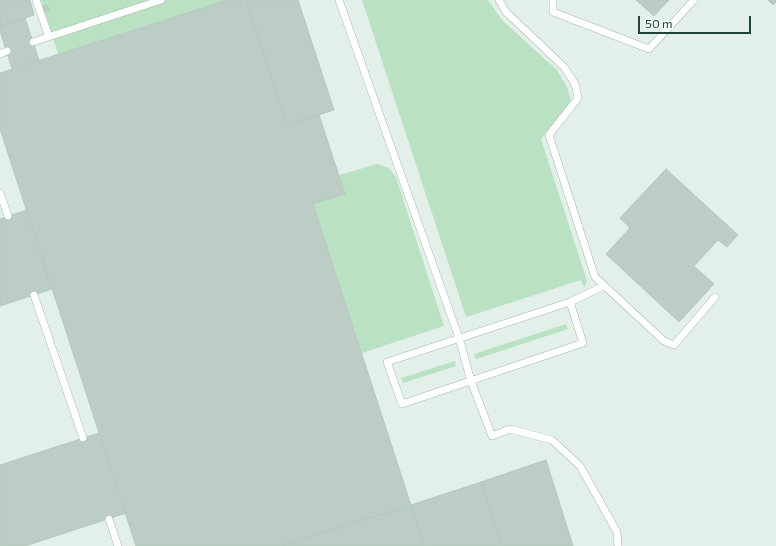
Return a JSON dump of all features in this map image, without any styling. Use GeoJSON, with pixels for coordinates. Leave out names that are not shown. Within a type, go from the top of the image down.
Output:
{"type":"FeatureCollection","features":[{"type":"Feature","properties":{"kind":"lane"},"geometry":{"type":"LineString","coordinates":[[36,0],[48,37]]}},
{"type":"Feature","properties":{"kind":"lane"},"geometry":{"type":"LineString","coordinates":[[33,42],[161,0]]}},
{"type":"Feature","properties":{"kind":"lane"},"geometry":{"type":"LineString","coordinates":[[339,0],[459,338],[471,381],[492,436],[510,429],[552,440],[580,466],[617,532],[618,546]]}},
{"type":"Feature","properties":{"kind":"lane"},"geometry":{"type":"LineString","coordinates":[[499,0],[506,12],[564,67],[575,84],[578,98],[549,135],[595,277],[664,341],[674,345],[715,297]]}},
{"type":"Feature","properties":{"kind":"lane"},"geometry":{"type":"LineString","coordinates":[[553,0],[553,12],[649,49],[694,0]]}},
{"type":"Feature","properties":{"kind":"lane"},"geometry":{"type":"LineString","coordinates":[[0,193],[8,216]]}},
{"type":"Feature","properties":{"kind":"lane"},"geometry":{"type":"LineString","coordinates":[[570,302],[583,343],[402,404],[387,362],[570,302],[604,286]]}},
{"type":"Feature","properties":{"kind":"lane"},"geometry":{"type":"LineString","coordinates":[[34,295],[82,438]]}},
{"type":"Feature","properties":{"kind":"lane"},"geometry":{"type":"LineString","coordinates":[[109,519],[118,546]]}},
{"type":"Feature","properties":{"kind":"green space"},"geometry":{"type":"Polygon","coordinates":[[[41,0],[227,0],[58,54],[41,0]]]}},
{"type":"Feature","properties":{"kind":"green space"},"geometry":{"type":"Polygon","coordinates":[[[362,0],[488,0],[502,20],[557,70],[567,87],[571,102],[541,139],[587,281],[584,288],[581,280],[466,317],[362,0]]]}},
{"type":"Feature","properties":{"kind":"green space"},"geometry":{"type":"Polygon","coordinates":[[[377,164],[389,168],[396,177],[444,326],[362,353],[313,204],[345,194],[339,175],[377,164]]]}},
{"type":"Feature","properties":{"kind":"green space"},"geometry":{"type":"Polygon","coordinates":[[[566,324],[568,329],[476,359],[474,354],[566,324]]]}},
{"type":"Feature","properties":{"kind":"green space"},"geometry":{"type":"Polygon","coordinates":[[[455,361],[456,366],[403,383],[401,378],[455,361]]]}},
{"type":"Feature","properties":{"kind":"building"},"geometry":{"type":"Polygon","coordinates":[[[0,0],[30,0],[34,15],[0,26],[0,0]]]}},
{"type":"Feature","properties":{"kind":"building"},"geometry":{"type":"Polygon","coordinates":[[[227,0],[246,0],[287,125],[319,115],[345,194],[313,204],[411,505],[280,546],[136,546],[0,129],[0,73],[227,0]]]}},
{"type":"Feature","properties":{"kind":"building"},"geometry":{"type":"Polygon","coordinates":[[[246,0],[298,0],[334,110],[287,125],[246,0]]]}},
{"type":"Feature","properties":{"kind":"building"},"geometry":{"type":"Polygon","coordinates":[[[636,0],[669,0],[654,16],[636,0]]]}},
{"type":"Feature","properties":{"kind":"building"},"geometry":{"type":"Polygon","coordinates":[[[768,0],[776,0],[776,2],[773,5],[768,0]]]}},
{"type":"Feature","properties":{"kind":"building"},"geometry":{"type":"Polygon","coordinates":[[[47,5],[49,10],[44,11],[43,6],[47,5]]]}},
{"type":"Feature","properties":{"kind":"building"},"geometry":{"type":"Polygon","coordinates":[[[25,18],[39,60],[12,69],[0,31],[0,26],[25,18]]]}},
{"type":"Feature","properties":{"kind":"building"},"geometry":{"type":"Polygon","coordinates":[[[666,169],[738,235],[727,247],[718,240],[694,266],[714,284],[679,322],[606,254],[630,228],[620,218],[666,169]]]}},
{"type":"Feature","properties":{"kind":"building"},"geometry":{"type":"Polygon","coordinates":[[[27,210],[52,289],[0,306],[0,219],[27,210]]]}},
{"type":"Feature","properties":{"kind":"building"},"geometry":{"type":"Polygon","coordinates":[[[99,433],[126,513],[25,546],[0,546],[0,465],[99,433]]]}},
{"type":"Feature","properties":{"kind":"building"},"geometry":{"type":"Polygon","coordinates":[[[546,460],[573,546],[502,546],[481,482],[546,460]]]}},
{"type":"Feature","properties":{"kind":"building"},"geometry":{"type":"Polygon","coordinates":[[[481,482],[502,546],[424,546],[411,505],[481,482]]]}},
{"type":"Feature","properties":{"kind":"building"},"geometry":{"type":"Polygon","coordinates":[[[411,505],[424,546],[280,546],[411,505]]]}}]}
